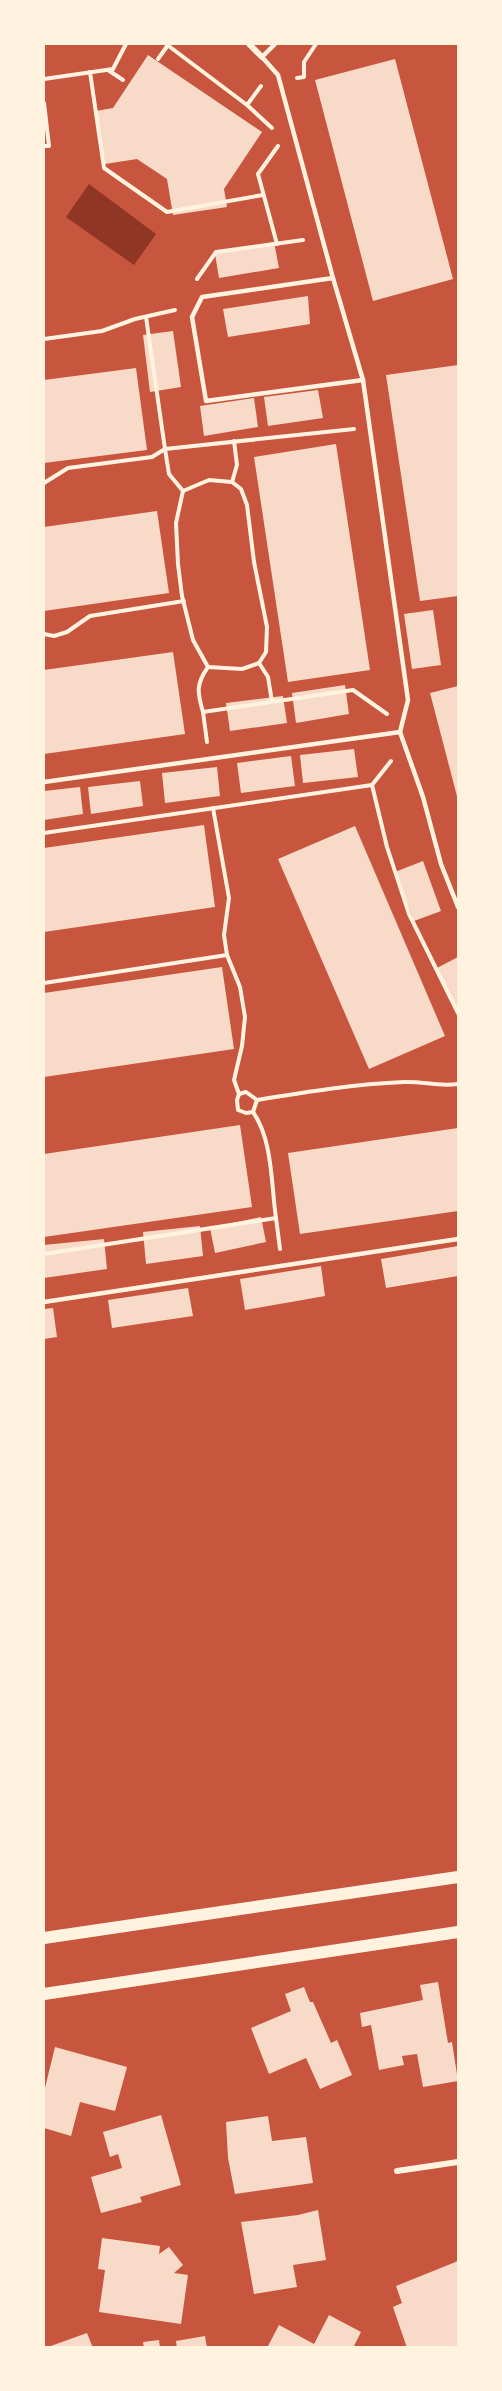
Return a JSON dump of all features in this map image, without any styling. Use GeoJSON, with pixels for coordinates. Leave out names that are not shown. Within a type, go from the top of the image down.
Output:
{"type":"FeatureCollection","features":[{"type":"Feature","properties":{"kind":"main road"},"geometry":{"type":"LineString","coordinates":[[44,1938],[459,1877]]}},
{"type":"Feature","properties":{"kind":"main road"},"geometry":{"type":"LineString","coordinates":[[44,1994],[459,1932]]}},
{"type":"Feature","properties":{"kind":"street"},"geometry":{"type":"LineString","coordinates":[[249,44],[262,57]]}},
{"type":"Feature","properties":{"kind":"street"},"geometry":{"type":"LineString","coordinates":[[397,2171],[459,2162]]}},
{"type":"Feature","properties":{"kind":"lane"},"geometry":{"type":"LineString","coordinates":[[275,44],[262,57],[278,75],[363,380],[408,700],[400,732],[423,797],[441,864],[459,907]]}},
{"type":"Feature","properties":{"kind":"lane"},"geometry":{"type":"LineString","coordinates":[[333,278],[202,297],[192,317],[206,401],[363,380]]}},
{"type":"Feature","properties":{"kind":"lane"},"geometry":{"type":"LineString","coordinates":[[44,782],[400,732]]}},
{"type":"Feature","properties":{"kind":"lane"},"geometry":{"type":"LineString","coordinates":[[44,1302],[459,1239]]}},
{"type":"Feature","properties":{"kind":"path"},"geometry":{"type":"LineString","coordinates":[[44,79],[113,69],[126,44]]}},
{"type":"Feature","properties":{"kind":"path"},"geometry":{"type":"LineString","coordinates":[[158,59],[167,44],[248,105],[271,126],[279,148],[258,174],[277,244]]}},
{"type":"Feature","properties":{"kind":"path"},"geometry":{"type":"LineString","coordinates":[[304,77],[304,62],[316,44]]}},
{"type":"Feature","properties":{"kind":"path"},"geometry":{"type":"LineString","coordinates":[[108,70],[123,80]]}},
{"type":"Feature","properties":{"kind":"path"},"geometry":{"type":"LineString","coordinates":[[90,72],[104,168],[167,212],[263,195]]}},
{"type":"Feature","properties":{"kind":"path"},"geometry":{"type":"LineString","coordinates":[[44,103],[49,146],[44,147]]}},
{"type":"Feature","properties":{"kind":"path"},"geometry":{"type":"LineString","coordinates":[[192,286],[216,252],[322,238]]}},
{"type":"Feature","properties":{"kind":"path"},"geometry":{"type":"LineString","coordinates":[[44,339],[102,331],[135,319],[174,311],[180,303]]}},
{"type":"Feature","properties":{"kind":"path"},"geometry":{"type":"LineString","coordinates":[[232,482],[237,465],[234,441]]}},
{"type":"Feature","properties":{"kind":"path"},"geometry":{"type":"LineString","coordinates":[[44,483],[68,468],[152,457],[165,448],[169,474],[183,491]]}},
{"type":"Feature","properties":{"kind":"path"},"geometry":{"type":"LineString","coordinates":[[183,491],[208,480],[232,482],[241,489],[247,505],[253,537],[254,562],[267,627],[266,652],[259,663],[242,669],[208,667]]}},
{"type":"Feature","properties":{"kind":"path"},"geometry":{"type":"LineString","coordinates":[[183,491],[176,523],[178,564],[193,640],[208,667]]}},
{"type":"Feature","properties":{"kind":"path"},"geometry":{"type":"LineString","coordinates":[[44,634],[54,636],[67,632],[90,616],[184,601]]}},
{"type":"Feature","properties":{"kind":"path"},"geometry":{"type":"LineString","coordinates":[[259,663],[268,677],[272,702]]}},
{"type":"Feature","properties":{"kind":"path"},"geometry":{"type":"LineString","coordinates":[[208,667],[199,679],[198,696],[203,712],[210,759]]}},
{"type":"Feature","properties":{"kind":"path"},"geometry":{"type":"LineString","coordinates":[[203,712],[353,690],[402,725]]}},
{"type":"Feature","properties":{"kind":"path"},"geometry":{"type":"LineString","coordinates":[[44,833],[372,785],[404,744]]}},
{"type":"Feature","properties":{"kind":"path"},"geometry":{"type":"LineString","coordinates":[[372,785],[387,848],[409,914],[459,1013]]}},
{"type":"Feature","properties":{"kind":"path"},"geometry":{"type":"LineString","coordinates":[[213,808],[229,898],[224,935],[227,955],[240,987],[245,1017],[242,1046],[234,1080],[239,1094],[238,1110],[246,1113],[252,1112]]}},
{"type":"Feature","properties":{"kind":"path"},"geometry":{"type":"LineString","coordinates":[[44,983],[227,955]]}},
{"type":"Feature","properties":{"kind":"path"},"geometry":{"type":"LineString","coordinates":[[239,1094],[246,1092],[257,1100],[382,1083],[408,1082],[442,1087],[459,1084]]}},
{"type":"Feature","properties":{"kind":"path"},"geometry":{"type":"LineString","coordinates":[[252,1112],[257,1100]]}},
{"type":"Feature","properties":{"kind":"path"},"geometry":{"type":"LineString","coordinates":[[252,1112],[260,1122],[266,1139],[283,1266]]}},
{"type":"Feature","properties":{"kind":"path"},"geometry":{"type":"LineString","coordinates":[[44,1254],[276,1218]]}},
{"type":"Feature","properties":{"kind":"shaded area"},"geometry":{"type":"Polygon","coordinates":[[[89,184],[156,234],[134,265],[66,217],[89,184]]]}},
{"type":"Feature","properties":{"kind":"building"},"geometry":{"type":"Polygon","coordinates":[[[148,55],[262,132],[224,189],[227,207],[173,215],[167,179],[137,159],[105,164],[96,111],[113,108],[148,55]]]}},
{"type":"Feature","properties":{"kind":"building"},"geometry":{"type":"Polygon","coordinates":[[[395,59],[453,279],[373,301],[315,80],[395,59]]]}},
{"type":"Feature","properties":{"kind":"building"},"geometry":{"type":"Polygon","coordinates":[[[274,242],[279,268],[219,278],[215,254],[274,242]]]}},
{"type":"Feature","properties":{"kind":"building"},"geometry":{"type":"Polygon","coordinates":[[[308,296],[310,324],[228,337],[223,309],[308,296]]]}},
{"type":"Feature","properties":{"kind":"building"},"geometry":{"type":"Polygon","coordinates":[[[173,331],[181,387],[150,392],[143,335],[173,331]]]}},
{"type":"Feature","properties":{"kind":"building"},"geometry":{"type":"Polygon","coordinates":[[[458,365],[458,596],[420,601],[386,375],[458,365]]]}},
{"type":"Feature","properties":{"kind":"building"},"geometry":{"type":"Polygon","coordinates":[[[136,368],[147,450],[44,463],[44,380],[136,368]]]}},
{"type":"Feature","properties":{"kind":"building"},"geometry":{"type":"Polygon","coordinates":[[[318,390],[323,418],[268,426],[264,397],[318,390]]]}},
{"type":"Feature","properties":{"kind":"building"},"geometry":{"type":"Polygon","coordinates":[[[254,398],[258,427],[204,436],[200,406],[254,398]]]}},
{"type":"Feature","properties":{"kind":"building"},"geometry":{"type":"Polygon","coordinates":[[[336,444],[370,670],[288,682],[254,457],[336,444]]]}},
{"type":"Feature","properties":{"kind":"building"},"geometry":{"type":"Polygon","coordinates":[[[157,511],[169,593],[44,611],[44,527],[157,511]]]}},
{"type":"Feature","properties":{"kind":"building"},"geometry":{"type":"Polygon","coordinates":[[[433,610],[441,665],[412,669],[404,614],[433,610]]]}},
{"type":"Feature","properties":{"kind":"building"},"geometry":{"type":"Polygon","coordinates":[[[173,652],[185,734],[44,754],[44,670],[173,652]]]}},
{"type":"Feature","properties":{"kind":"building"},"geometry":{"type":"Polygon","coordinates":[[[345,685],[349,714],[296,723],[292,693],[345,685]]]}},
{"type":"Feature","properties":{"kind":"building"},"geometry":{"type":"Polygon","coordinates":[[[458,686],[458,800],[430,693],[458,686]]]}},
{"type":"Feature","properties":{"kind":"building"},"geometry":{"type":"Polygon","coordinates":[[[283,696],[287,723],[230,731],[226,703],[283,696]]]}},
{"type":"Feature","properties":{"kind":"building"},"geometry":{"type":"Polygon","coordinates":[[[354,749],[358,777],[303,783],[300,755],[354,749]]]}},
{"type":"Feature","properties":{"kind":"building"},"geometry":{"type":"Polygon","coordinates":[[[291,756],[295,786],[241,793],[237,763],[291,756]]]}},
{"type":"Feature","properties":{"kind":"building"},"geometry":{"type":"Polygon","coordinates":[[[217,767],[220,796],[165,803],[162,773],[217,767]]]}},
{"type":"Feature","properties":{"kind":"building"},"geometry":{"type":"Polygon","coordinates":[[[140,781],[143,806],[91,814],[88,787],[140,781]]]}},
{"type":"Feature","properties":{"kind":"building"},"geometry":{"type":"Polygon","coordinates":[[[80,787],[83,814],[44,820],[44,791],[80,787]]]}},
{"type":"Feature","properties":{"kind":"building"},"geometry":{"type":"Polygon","coordinates":[[[204,825],[215,907],[44,932],[44,848],[204,825]]]}},
{"type":"Feature","properties":{"kind":"building"},"geometry":{"type":"Polygon","coordinates":[[[355,826],[445,1036],[369,1069],[278,859],[355,826]]]}},
{"type":"Feature","properties":{"kind":"building"},"geometry":{"type":"Polygon","coordinates":[[[423,861],[441,911],[414,921],[395,872],[423,861]]]}},
{"type":"Feature","properties":{"kind":"building"},"geometry":{"type":"Polygon","coordinates":[[[458,957],[458,1010],[437,968],[458,957]]]}},
{"type":"Feature","properties":{"kind":"building"},"geometry":{"type":"Polygon","coordinates":[[[222,967],[234,1049],[44,1077],[44,993],[222,967]]]}},
{"type":"Feature","properties":{"kind":"building"},"geometry":{"type":"Polygon","coordinates":[[[240,1125],[252,1207],[44,1237],[44,1154],[240,1125]]]}},
{"type":"Feature","properties":{"kind":"building"},"geometry":{"type":"Polygon","coordinates":[[[458,1128],[458,1211],[300,1234],[288,1153],[458,1128]]]}},
{"type":"Feature","properties":{"kind":"building"},"geometry":{"type":"Polygon","coordinates":[[[261,1217],[266,1242],[215,1253],[210,1228],[261,1217]]]}},
{"type":"Feature","properties":{"kind":"building"},"geometry":{"type":"Polygon","coordinates":[[[200,1226],[203,1256],[146,1264],[143,1232],[200,1226]]]}},
{"type":"Feature","properties":{"kind":"building"},"geometry":{"type":"Polygon","coordinates":[[[104,1239],[107,1269],[44,1278],[44,1245],[104,1239]]]}},
{"type":"Feature","properties":{"kind":"building"},"geometry":{"type":"Polygon","coordinates":[[[458,1246],[458,1276],[386,1288],[381,1259],[458,1246]]]}},
{"type":"Feature","properties":{"kind":"building"},"geometry":{"type":"Polygon","coordinates":[[[321,1266],[325,1296],[245,1310],[240,1279],[321,1266]]]}},
{"type":"Feature","properties":{"kind":"building"},"geometry":{"type":"Polygon","coordinates":[[[188,1288],[193,1316],[112,1328],[108,1300],[188,1288]]]}},
{"type":"Feature","properties":{"kind":"building"},"geometry":{"type":"Polygon","coordinates":[[[53,1308],[57,1337],[44,1339],[44,1309],[53,1308]]]}},
{"type":"Feature","properties":{"kind":"building"},"geometry":{"type":"Polygon","coordinates":[[[438,1982],[448,2043],[452,2042],[458,2081],[423,2087],[417,2054],[402,2056],[404,2065],[379,2070],[371,2025],[362,2027],[360,2013],[423,2000],[420,1985],[438,1982]]]}},
{"type":"Feature","properties":{"kind":"building"},"geometry":{"type":"Polygon","coordinates":[[[304,1987],[331,2043],[337,2040],[352,2075],[320,2089],[306,2058],[269,2074],[251,2028],[291,2011],[285,1994],[304,1987]]]}},
{"type":"Feature","properties":{"kind":"building"},"geometry":{"type":"Polygon","coordinates":[[[55,2047],[127,2067],[115,2111],[80,2102],[71,2136],[44,2128],[44,2092],[55,2047]]]}},
{"type":"Feature","properties":{"kind":"building"},"geometry":{"type":"Polygon","coordinates":[[[161,2115],[181,2185],[140,2197],[142,2202],[101,2213],[91,2177],[122,2168],[118,2154],[110,2157],[103,2132],[161,2115]]]}},
{"type":"Feature","properties":{"kind":"building"},"geometry":{"type":"Polygon","coordinates":[[[268,2116],[272,2141],[306,2137],[313,2183],[235,2194],[228,2158],[226,2122],[268,2116]]]}},
{"type":"Feature","properties":{"kind":"building"},"geometry":{"type":"Polygon","coordinates":[[[318,2210],[326,2260],[293,2265],[297,2287],[254,2294],[241,2222],[298,2215],[318,2210]]]}},
{"type":"Feature","properties":{"kind":"building"},"geometry":{"type":"Polygon","coordinates":[[[102,2238],[160,2246],[159,2254],[169,2247],[183,2265],[174,2273],[188,2275],[181,2324],[99,2312],[105,2270],[98,2269],[102,2238]]]}},
{"type":"Feature","properties":{"kind":"building"},"geometry":{"type":"Polygon","coordinates":[[[458,2261],[458,2348],[407,2348],[393,2307],[402,2303],[396,2286],[458,2261]]]}},
{"type":"Feature","properties":{"kind":"building"},"geometry":{"type":"Polygon","coordinates":[[[329,2315],[361,2332],[353,2348],[267,2348],[279,2325],[314,2344],[329,2315]]]}},
{"type":"Feature","properties":{"kind":"building"},"geometry":{"type":"Polygon","coordinates":[[[87,2333],[93,2348],[48,2347],[87,2333]]]}},
{"type":"Feature","properties":{"kind":"building"},"geometry":{"type":"Polygon","coordinates":[[[205,2336],[207,2348],[177,2348],[176,2341],[205,2336]]]}},
{"type":"Feature","properties":{"kind":"building"},"geometry":{"type":"Polygon","coordinates":[[[159,2340],[160,2348],[144,2348],[143,2342],[159,2340]]]}}]}
